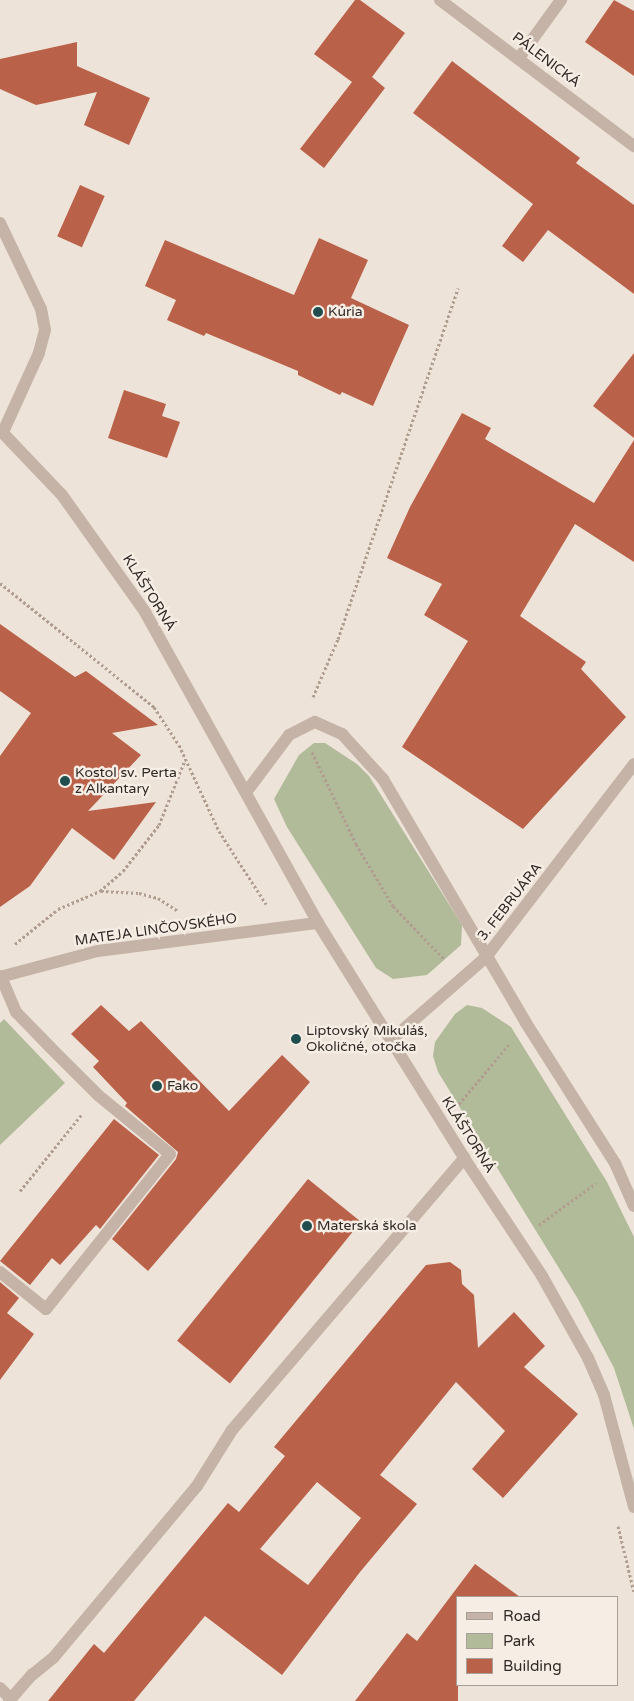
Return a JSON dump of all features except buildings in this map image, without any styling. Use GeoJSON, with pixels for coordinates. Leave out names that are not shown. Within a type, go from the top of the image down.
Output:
{"type":"FeatureCollection","features":[{"type":"Feature","properties":{"kind":"street","name":"PÁLENICKÁ"},"geometry":{"type":"LineString","coordinates":[[440,0],[634,146]]}},
{"type":"Feature","properties":{"kind":"street"},"geometry":{"type":"LineString","coordinates":[[519,58],[561,0]]}},
{"type":"Feature","properties":{"kind":"street"},"geometry":{"type":"LineString","coordinates":[[0,222],[40,309],[45,330],[39,353],[2,431]]}},
{"type":"Feature","properties":{"kind":"street","name":"KLÁŠTORNÁ"},"geometry":{"type":"LineString","coordinates":[[2,431],[62,495],[145,612],[247,791],[318,923],[570,1325],[604,1395],[634,1507]]}},
{"type":"Feature","properties":{"kind":"street"},"geometry":{"type":"LineString","coordinates":[[247,791],[289,735],[315,722],[342,734],[383,779],[486,957],[615,1163],[634,1206]]}},
{"type":"Feature","properties":{"kind":"street","name":"3. FEBRUÁRA"},"geometry":{"type":"LineString","coordinates":[[391,1040],[486,957],[634,764]]}},
{"type":"Feature","properties":{"kind":"street","name":"MATEJA LINČOVSKÉHO"},"geometry":{"type":"LineString","coordinates":[[1,977],[98,950],[318,923]]}},
{"type":"Feature","properties":{"kind":"street"},"geometry":{"type":"LineString","coordinates":[[0,1272],[46,1309],[170,1154],[98,1095],[16,1012],[1,977]]}},
{"type":"Feature","properties":{"kind":"street"},"geometry":{"type":"LineString","coordinates":[[0,1688],[10,1700],[61,1650],[197,1486],[232,1430],[464,1158]]}},
{"type":"Feature","properties":{"kind":"path"},"geometry":{"type":"LineString","coordinates":[[458,288],[338,639],[296,731],[316,756],[356,844],[393,906],[462,978]]}},
{"type":"Feature","properties":{"kind":"path"},"geometry":{"type":"LineString","coordinates":[[0,583],[154,707],[186,760],[219,831],[282,928]]}},
{"type":"Feature","properties":{"kind":"path"},"geometry":{"type":"LineString","coordinates":[[15,944],[58,908],[100,891],[123,871],[159,825],[186,760]]}},
{"type":"Feature","properties":{"kind":"path"},"geometry":{"type":"LineString","coordinates":[[100,891],[139,892],[158,898],[178,911]]}},
{"type":"Feature","properties":{"kind":"path"},"geometry":{"type":"LineString","coordinates":[[443,1124],[526,1023]]}},
{"type":"Feature","properties":{"kind":"path"},"geometry":{"type":"LineString","coordinates":[[20,1191],[98,1095]]}},
{"type":"Feature","properties":{"kind":"path"},"geometry":{"type":"LineString","coordinates":[[518,1240],[600,1180],[615,1163]]}},
{"type":"Feature","properties":{"kind":"path"},"geometry":{"type":"LineString","coordinates":[[617,1525],[634,1592]]}},
{"type":"Feature","properties":{"kind":"green space"},"geometry":{"type":"Polygon","coordinates":[[[314,743],[325,743],[357,764],[369,776],[462,925],[461,945],[427,975],[393,979],[376,968],[287,827],[274,799],[299,755],[314,743]]]}},
{"type":"Feature","properties":{"kind":"green space"},"geometry":{"type":"Polygon","coordinates":[[[467,1005],[482,1008],[511,1027],[607,1182],[634,1237],[634,1429],[614,1368],[578,1299],[438,1072],[433,1056],[435,1042],[455,1014],[467,1005]]]}},
{"type":"Feature","properties":{"kind":"green space"},"geometry":{"type":"Polygon","coordinates":[[[4,1019],[65,1083],[0,1145],[0,1023],[4,1019]]]}},
{"type":"Feature","properties":{"kind":"place","name":"Kúria"},"geometry":{"type":"Point","coordinates":[318,312]}},
{"type":"Feature","properties":{"kind":"place","name":"Kostol sv. Perta z Alkantary"},"geometry":{"type":"Point","coordinates":[65,781]}},
{"type":"Feature","properties":{"kind":"place","name":"Liptovský Mikuláš, Okoličné, otočka"},"geometry":{"type":"Point","coordinates":[296,1039]}},
{"type":"Feature","properties":{"kind":"place","name":"Fako"},"geometry":{"type":"Point","coordinates":[157,1086]}},
{"type":"Feature","properties":{"kind":"place","name":"Materská škola"},"geometry":{"type":"Point","coordinates":[307,1226]}}]}
